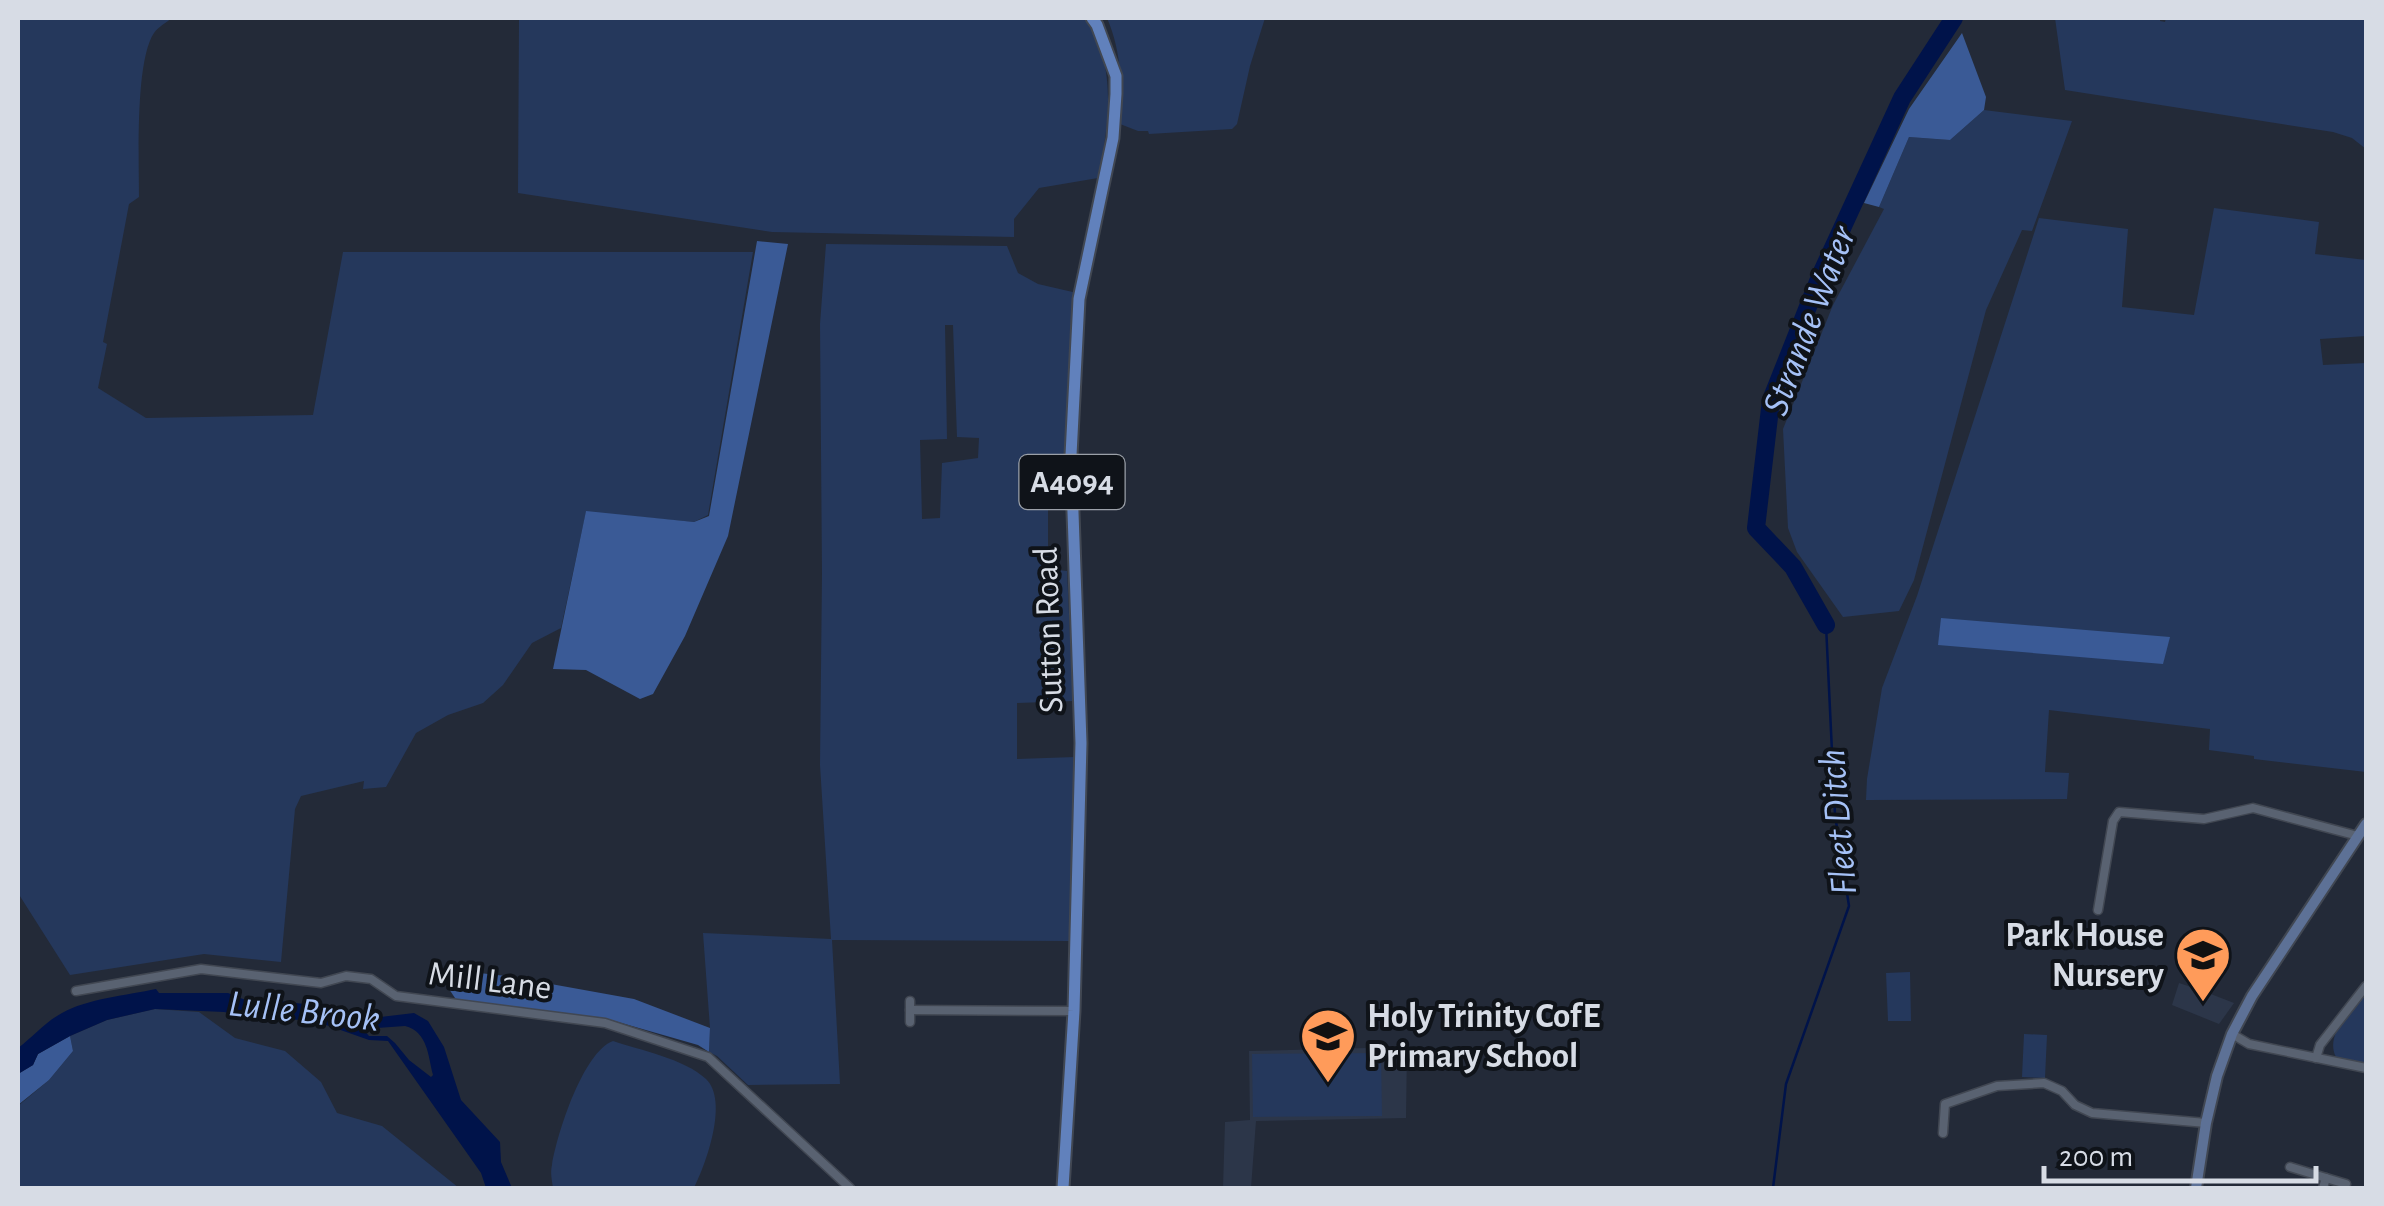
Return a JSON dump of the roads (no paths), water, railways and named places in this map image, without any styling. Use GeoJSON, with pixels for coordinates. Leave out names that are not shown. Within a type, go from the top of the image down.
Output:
{"type":"FeatureCollection","features":[{"type":"Feature","properties":{"kind":"main road","name":"Sutton Road"},"geometry":{"type":"LineString","coordinates":[[1064,1188],[1074,1011],[1081,743],[1071,455],[1080,300],[1112,138],[1116,94],[1116,76],[1092,18]]}},
{"type":"Feature","properties":{"kind":"main road"},"geometry":{"type":"LineString","coordinates":[[2196,1188],[2206,1123],[2232,1034],[2252,996],[2366,824]]}},
{"type":"Feature","properties":{"kind":"street"},"geometry":{"type":"LineString","coordinates":[[2098,910],[2113,821],[2120,812],[2204,819],[2253,808],[2358,836]]}},
{"type":"Feature","properties":{"kind":"street","name":"Mill Lane"},"geometry":{"type":"LineString","coordinates":[[76,991],[201,969],[321,983],[346,976],[372,979],[396,996],[605,1023],[708,1057],[850,1188]]}},
{"type":"Feature","properties":{"kind":"street"},"geometry":{"type":"LineString","coordinates":[[2316,1058],[2320,1045],[2366,986]]}},
{"type":"Feature","properties":{"kind":"street"},"geometry":{"type":"LineString","coordinates":[[910,1022],[910,1005],[1074,1011]]}},
{"type":"Feature","properties":{"kind":"street"},"geometry":{"type":"LineString","coordinates":[[2232,1034],[2249,1044],[2366,1068]]}},
{"type":"Feature","properties":{"kind":"street"},"geometry":{"type":"LineString","coordinates":[[1943,1133],[1945,1104],[1998,1086],[2044,1083],[2092,1113],[2206,1123]]}},
{"type":"Feature","properties":{"kind":"street"},"geometry":{"type":"LineString","coordinates":[[2290,1167],[2346,1184]]}},
{"type":"Feature","properties":{"kind":"street"},"geometry":{"type":"LineString","coordinates":[[2323,1188],[2326,1178]]}},
{"type":"Feature","properties":{"kind":"water","name":"Lulle Brook"},"geometry":{"type":"Polygon","coordinates":[[[156,989],[159,993],[228,993],[248,1001],[320,1006],[341,1017],[414,1013],[428,1021],[444,1047],[461,1100],[500,1142],[501,1162],[512,1188],[486,1188],[481,1173],[388,1041],[369,1040],[312,1020],[254,1019],[224,1012],[155,1009],[107,1020],[70,1036],[38,1054],[33,1065],[18,1074],[18,1048],[56,1017],[83,1004],[156,989]],[[363,1029],[369,1036],[387,1036],[431,1077],[426,1046],[413,1029],[363,1029]]]}},
{"type":"Feature","properties":{"kind":"waterway","name":"Strande Water"},"geometry":{"type":"LineString","coordinates":[[1826,625],[1793,567],[1756,528],[1771,400],[1821,274],[1902,98],[1954,18]]}},
{"type":"Feature","properties":{"kind":"waterway","name":"Fleet Ditch"},"geometry":{"type":"LineString","coordinates":[[1773,1188],[1786,1084],[1849,906],[1835,815],[1826,625]]}},
{"type":"Feature","properties":{"kind":"place","name":"Park House Nursery"},"geometry":{"type":"Point","coordinates":[2203,1004]}},
{"type":"Feature","properties":{"kind":"place","name":"Holy Trinity CofE Primary School"},"geometry":{"type":"Point","coordinates":[1328,1085]}}]}
